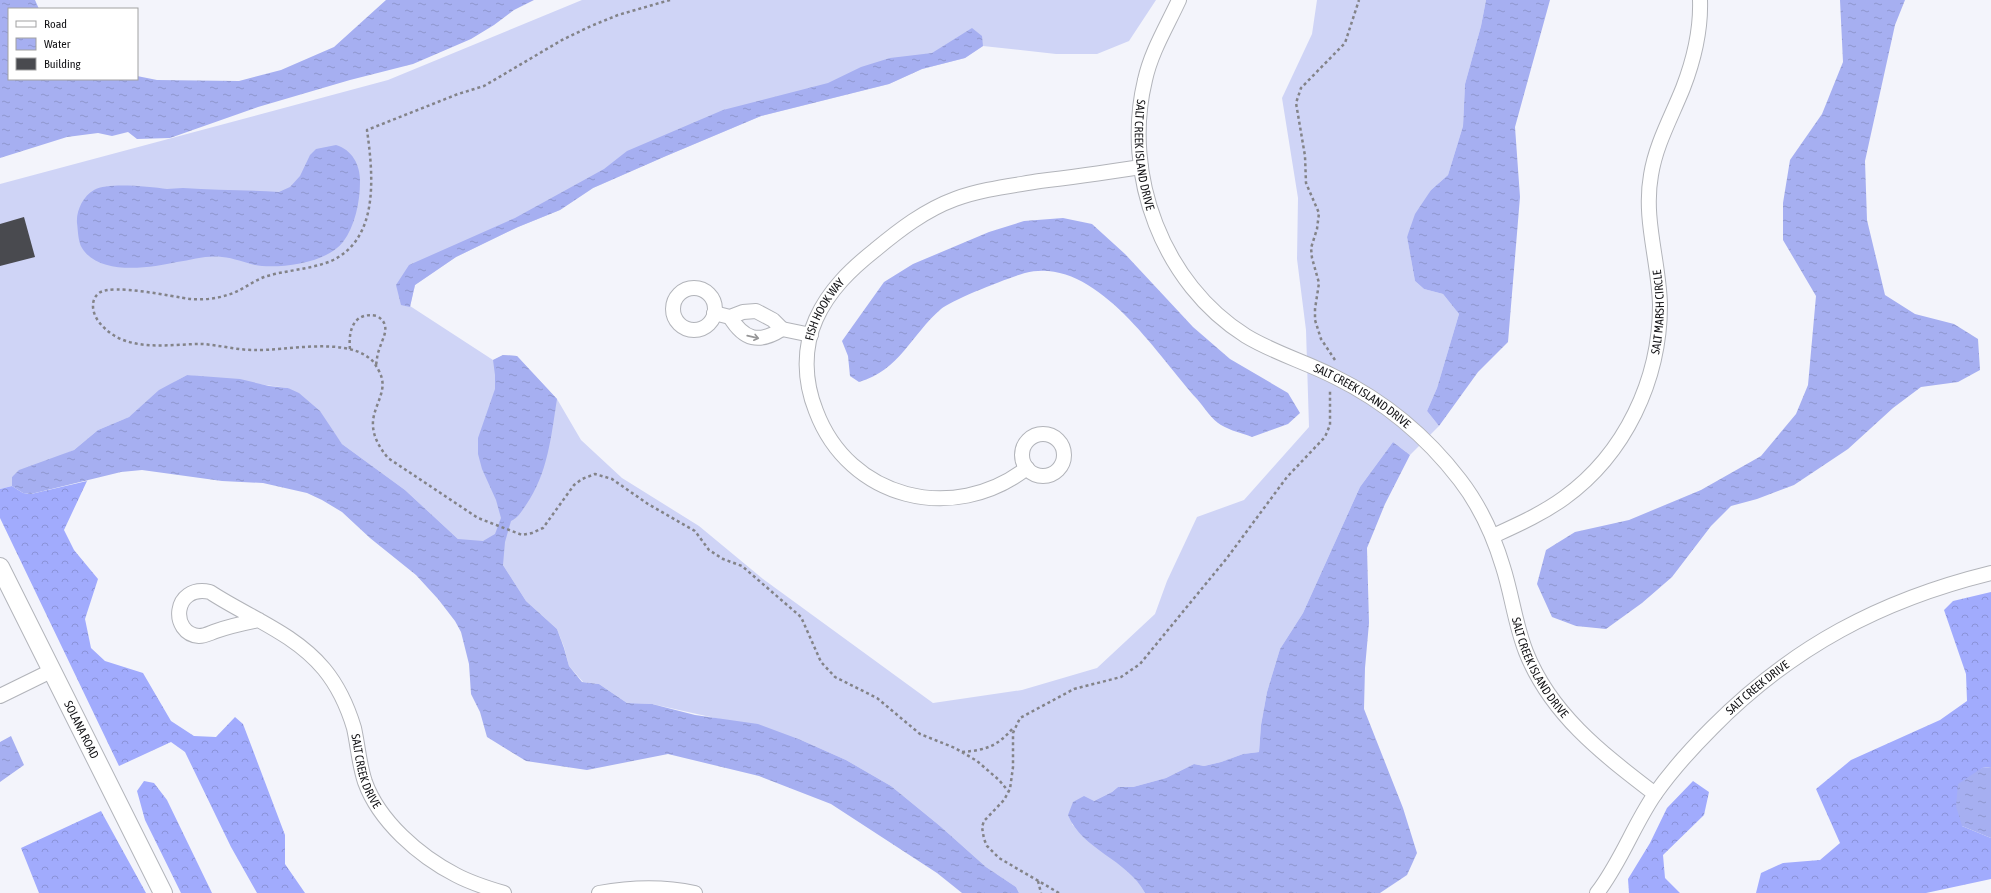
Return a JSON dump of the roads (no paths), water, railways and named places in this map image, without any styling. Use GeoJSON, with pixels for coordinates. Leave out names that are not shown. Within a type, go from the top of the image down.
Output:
{"type":"FeatureCollection","features":[{"type":"Feature","properties":{"kind":"street","name":"SALT CREEK ISLAND DRIVE"},"geometry":{"type":"LineString","coordinates":[[1179,0],[1152,58],[1145,80],[1141,101],[1139,137],[1142,167],[1153,220],[1166,249],[1183,277],[1201,299],[1219,317],[1246,336],[1269,349],[1335,377],[1369,396],[1424,439],[1463,483],[1478,507],[1493,536],[1504,569],[1516,623],[1526,653],[1542,685],[1573,726],[1603,753],[1655,794]]}},
{"type":"Feature","properties":{"kind":"street","name":"SALT MARSH CIRCLE"},"geometry":{"type":"LineString","coordinates":[[1493,536],[1533,517],[1564,499],[1584,483],[1607,458],[1626,431],[1638,408],[1649,377],[1658,332],[1659,298],[1648,216],[1649,184],[1658,143],[1688,72],[1697,37],[1700,0]]}},
{"type":"Feature","properties":{"kind":"street","name":"FISH HOOK WAY"},"geometry":{"type":"LineString","coordinates":[[1027,468],[1005,483],[978,493],[957,498],[936,499],[912,496],[895,491],[859,471],[839,451],[818,419],[807,382],[806,360],[816,319],[827,298],[840,281],[868,255],[922,215],[953,200],[987,189],[1142,167]]}},
{"type":"Feature","properties":{"kind":"street"},"geometry":{"type":"LineString","coordinates":[[714,313],[730,317],[743,312],[756,311],[773,320],[782,330]]}},
{"type":"Feature","properties":{"kind":"street"},"geometry":{"type":"LineString","coordinates":[[730,317],[739,330],[754,339],[767,337],[782,330],[811,335]]}},
{"type":"Feature","properties":{"kind":"street","name":"SOLANA ROAD"},"geometry":{"type":"LineString","coordinates":[[0,568],[163,893]]}},
{"type":"Feature","properties":{"kind":"street","name":"SALT CREEK DRIVE"},"geometry":{"type":"LineString","coordinates":[[1597,893],[1622,855],[1639,821],[1655,794],[1695,745],[1729,711],[1763,682],[1834,632],[1876,611],[1920,593],[1991,572]]}},
{"type":"Feature","properties":{"kind":"street","name":"SALT CREEK DRIVE"},"geometry":{"type":"LineString","coordinates":[[259,620],[215,631],[207,635],[197,636],[188,632],[182,625],[178,616],[179,606],[184,598],[191,592],[201,590],[210,592],[278,630],[304,649],[324,669],[336,687],[348,711],[354,730],[359,760],[365,782],[375,803],[391,824],[433,862],[456,876],[480,886],[504,893]]}},
{"type":"Feature","properties":{"kind":"street"},"geometry":{"type":"LineString","coordinates":[[0,696],[51,671]]}},
{"type":"Feature","properties":{"kind":"street"},"geometry":{"type":"LineString","coordinates":[[599,893],[646,887],[671,888],[695,893]]}},
{"type":"Feature","properties":{"kind":"water"},"geometry":{"type":"Polygon","coordinates":[[[0,0],[35,0],[39,8],[8,8],[8,80],[138,80],[138,76],[157,80],[239,81],[281,70],[334,47],[386,0],[534,0],[514,10],[494,25],[471,39],[413,64],[350,80],[258,107],[170,138],[137,139],[128,132],[112,136],[98,133],[67,137],[0,158],[0,0]]]}},
{"type":"Feature","properties":{"kind":"water"},"geometry":{"type":"Polygon","coordinates":[[[1486,0],[1550,0],[1515,127],[1520,197],[1508,342],[1478,372],[1439,426],[1427,411],[1437,388],[1459,314],[1443,294],[1424,289],[1415,281],[1407,237],[1415,214],[1431,190],[1448,175],[1463,126],[1465,84],[1481,26],[1486,0]]]}},
{"type":"Feature","properties":{"kind":"water"},"geometry":{"type":"Polygon","coordinates":[[[1840,0],[1905,0],[1895,25],[1865,161],[1867,220],[1885,295],[1915,314],[1954,324],[1978,339],[1980,370],[1958,382],[1921,387],[1893,408],[1848,449],[1794,485],[1757,499],[1731,506],[1711,526],[1672,577],[1642,603],[1606,629],[1576,626],[1552,617],[1537,584],[1546,550],[1575,532],[1629,520],[1701,490],[1761,456],[1796,414],[1808,385],[1816,296],[1783,240],[1783,203],[1790,160],[1822,114],[1843,62],[1840,0]]]}},
{"type":"Feature","properties":{"kind":"water"},"geometry":{"type":"Polygon","coordinates":[[[972,28],[982,36],[983,46],[965,58],[922,69],[889,84],[761,116],[666,156],[593,188],[560,210],[518,227],[456,257],[415,285],[410,307],[401,305],[396,285],[409,265],[515,218],[604,169],[627,151],[723,110],[828,83],[861,67],[890,58],[932,53],[972,28]]]}},
{"type":"Feature","properties":{"kind":"water"},"geometry":{"type":"Polygon","coordinates":[[[336,145],[342,147],[351,154],[357,164],[360,175],[358,206],[351,229],[343,242],[336,249],[317,259],[294,265],[271,266],[257,265],[227,258],[211,257],[140,268],[126,268],[100,263],[90,257],[82,248],[79,239],[77,218],[81,204],[94,190],[109,186],[129,186],[167,189],[183,188],[279,192],[290,187],[300,176],[310,155],[316,149],[336,145]]]}},
{"type":"Feature","properties":{"kind":"water"},"geometry":{"type":"Polygon","coordinates":[[[1063,218],[1092,224],[1125,254],[1193,327],[1230,359],[1288,393],[1300,413],[1288,424],[1252,437],[1221,425],[1211,417],[1122,312],[1100,293],[1076,279],[1051,271],[1017,275],[956,300],[941,309],[904,351],[885,369],[859,382],[850,376],[848,356],[842,341],[884,282],[913,264],[989,232],[1024,221],[1063,218]]]}},
{"type":"Feature","properties":{"kind":"water"},"geometry":{"type":"Polygon","coordinates":[[[503,355],[517,356],[557,399],[548,454],[544,467],[526,505],[518,516],[511,521],[505,542],[503,565],[526,601],[557,629],[569,666],[582,682],[599,684],[627,703],[652,704],[695,715],[758,724],[801,740],[846,760],[891,786],[940,826],[986,867],[1016,887],[1019,893],[962,893],[937,873],[831,804],[759,776],[668,754],[587,770],[526,761],[487,737],[480,712],[471,694],[469,664],[461,632],[455,621],[438,599],[416,575],[370,538],[342,512],[307,493],[263,483],[222,481],[142,470],[121,472],[31,494],[23,493],[12,486],[12,477],[19,470],[74,450],[98,430],[129,417],[159,390],[187,375],[240,379],[269,386],[288,388],[299,393],[320,411],[342,444],[405,490],[458,539],[483,541],[495,534],[501,518],[496,500],[482,469],[478,454],[478,438],[495,389],[493,360],[503,355]]]}},
{"type":"Feature","properties":{"kind":"water"},"geometry":{"type":"Polygon","coordinates":[[[1393,442],[1410,455],[1385,504],[1367,548],[1369,623],[1365,668],[1364,709],[1403,808],[1417,853],[1407,875],[1380,893],[1145,893],[1137,881],[1127,871],[1083,837],[1075,827],[1068,815],[1073,802],[1084,796],[1094,801],[1112,792],[1118,787],[1133,787],[1166,778],[1194,764],[1204,766],[1243,754],[1259,752],[1261,725],[1267,692],[1280,649],[1303,613],[1360,487],[1393,442]]]}},
{"type":"Feature","properties":{"kind":"water"},"geometry":{"type":"Polygon","coordinates":[[[11,736],[24,765],[0,782],[0,742],[11,736]]]}},
{"type":"Feature","properties":{"kind":"water"},"geometry":{"type":"Polygon","coordinates":[[[1991,767],[1991,838],[1962,826],[1956,806],[1958,784],[1982,768],[1991,767]]]}}]}
